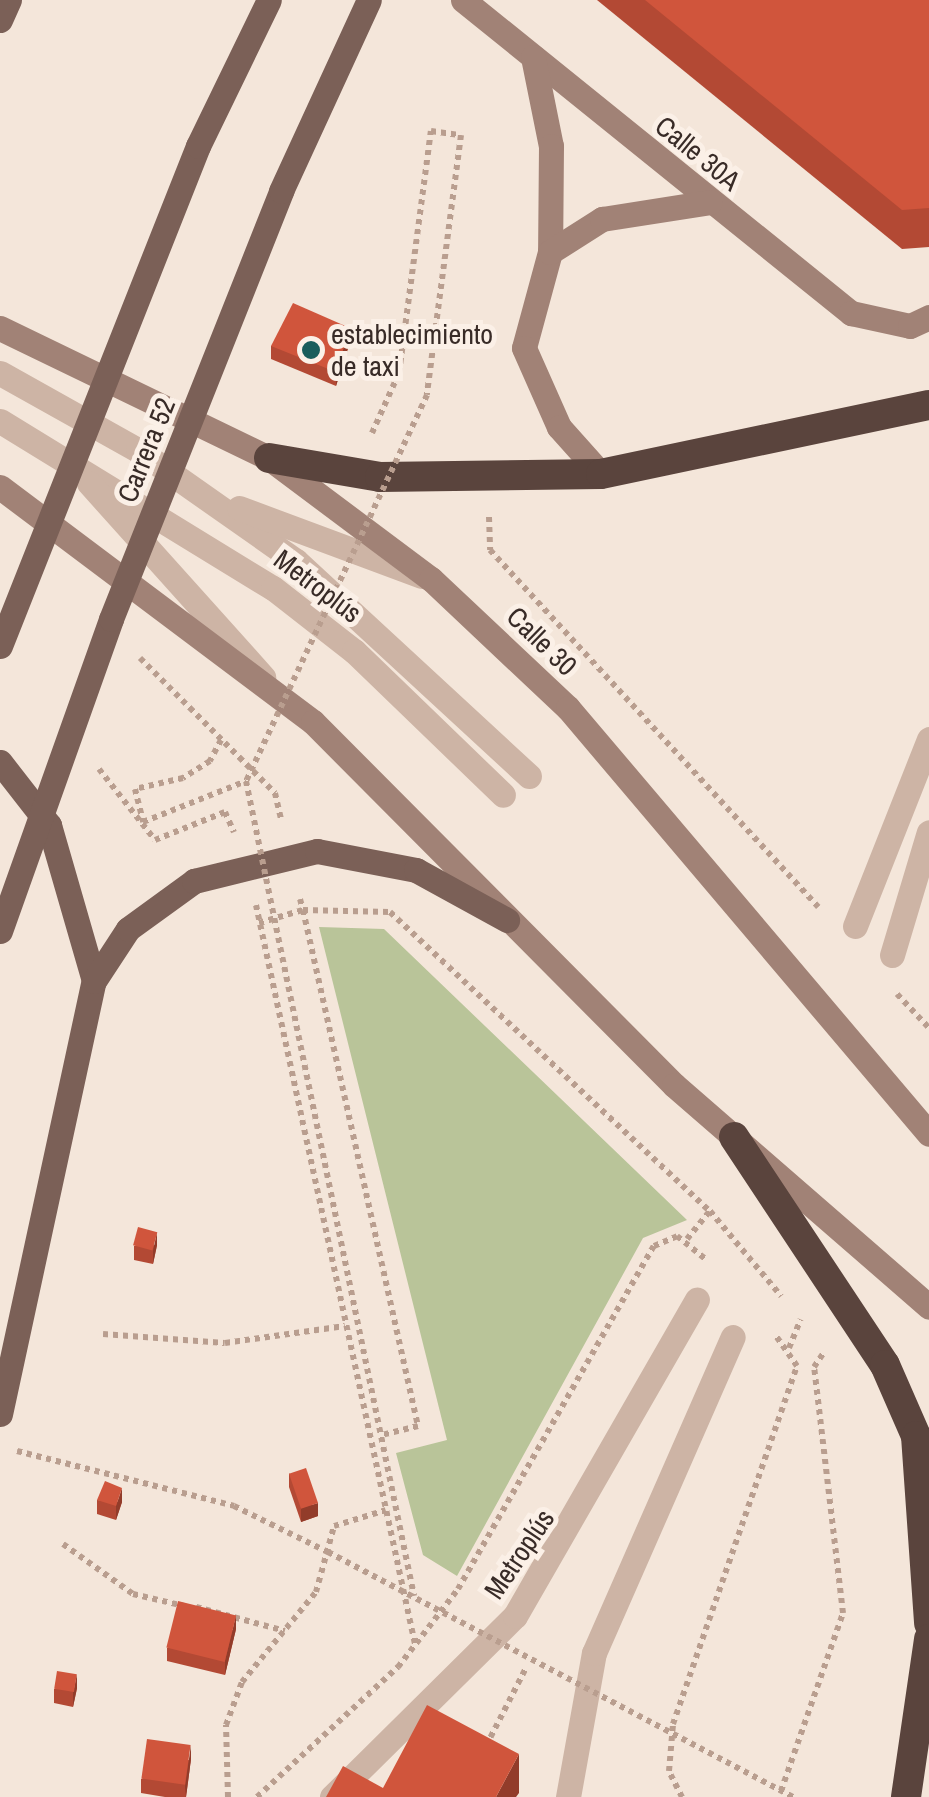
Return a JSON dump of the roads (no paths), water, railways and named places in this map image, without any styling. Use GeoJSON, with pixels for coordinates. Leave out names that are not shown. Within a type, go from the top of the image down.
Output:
{"type":"FeatureCollection","features":[{"type":"Feature","properties":{"kind":"highway"},"geometry":{"type":"LineString","coordinates":[[269,458],[380,478],[487,481],[601,474],[859,427],[929,405]]}},
{"type":"Feature","properties":{"kind":"highway"},"geometry":{"type":"LineString","coordinates":[[734,1137],[876,1348],[916,1436],[929,1624]]}},
{"type":"Feature","properties":{"kind":"highway"},"geometry":{"type":"LineString","coordinates":[[906,1797],[929,1639]]}},
{"type":"Feature","properties":{"kind":"main road"},"geometry":{"type":"LineString","coordinates":[[0,20],[9,0]]}},
{"type":"Feature","properties":{"kind":"main road"},"geometry":{"type":"LineString","coordinates":[[0,646],[198,146],[269,0]]}},
{"type":"Feature","properties":{"kind":"main road","name":"Carrera 52"},"geometry":{"type":"LineString","coordinates":[[0,931],[111,619],[282,190],[369,0]]}},
{"type":"Feature","properties":{"kind":"main road","name":"Calle 30A"},"geometry":{"type":"LineString","coordinates":[[463,0],[851,313],[919,321]]}},
{"type":"Feature","properties":{"kind":"main road"},"geometry":{"type":"LineString","coordinates":[[533,57],[550,146],[550,252],[524,348],[559,427],[601,474]]}},
{"type":"Feature","properties":{"kind":"main road"},"geometry":{"type":"LineString","coordinates":[[550,252],[602,220],[710,202]]}},
{"type":"Feature","properties":{"kind":"main road","name":"Calle 30"},"geometry":{"type":"LineString","coordinates":[[0,328],[269,458],[431,580],[568,708],[929,1134]]}},
{"type":"Feature","properties":{"kind":"main road"},"geometry":{"type":"LineString","coordinates":[[0,487],[268,683],[734,1137],[929,1308]]}},
{"type":"Feature","properties":{"kind":"main road"},"geometry":{"type":"LineString","coordinates":[[0,762],[49,825],[94,981]]}},
{"type":"Feature","properties":{"kind":"main road"},"geometry":{"type":"LineString","coordinates":[[0,1414],[2,1386],[94,981],[147,913],[248,862],[288,852],[400,865],[508,920]]}},
{"type":"Feature","properties":{"kind":"lane","name":"Metroplús"},"geometry":{"type":"LineString","coordinates":[[0,373],[211,497],[358,616],[528,776]]}},
{"type":"Feature","properties":{"kind":"lane","name":"Metroplús"},"geometry":{"type":"LineString","coordinates":[[0,421],[274,588],[503,795]]}},
{"type":"Feature","properties":{"kind":"lane","name":"Metroplús"},"geometry":{"type":"LineString","coordinates":[[69,461],[268,683]]}},
{"type":"Feature","properties":{"kind":"lane","name":"Metroplús"},"geometry":{"type":"LineString","coordinates":[[211,497],[431,580]]}},
{"type":"Feature","properties":{"kind":"lane"},"geometry":{"type":"LineString","coordinates":[[855,926],[929,739]]}},
{"type":"Feature","properties":{"kind":"lane"},"geometry":{"type":"LineString","coordinates":[[892,955],[929,832]]}},
{"type":"Feature","properties":{"kind":"lane","name":"Metroplús"},"geometry":{"type":"LineString","coordinates":[[332,1797],[515,1616],[698,1300]]}},
{"type":"Feature","properties":{"kind":"lane"},"geometry":{"type":"LineString","coordinates":[[568,1797],[594,1654],[733,1337]]}},
{"type":"Feature","properties":{"kind":"place","name":"establecimiento de taxi"},"geometry":{"type":"Point","coordinates":[311,350]}}]}
